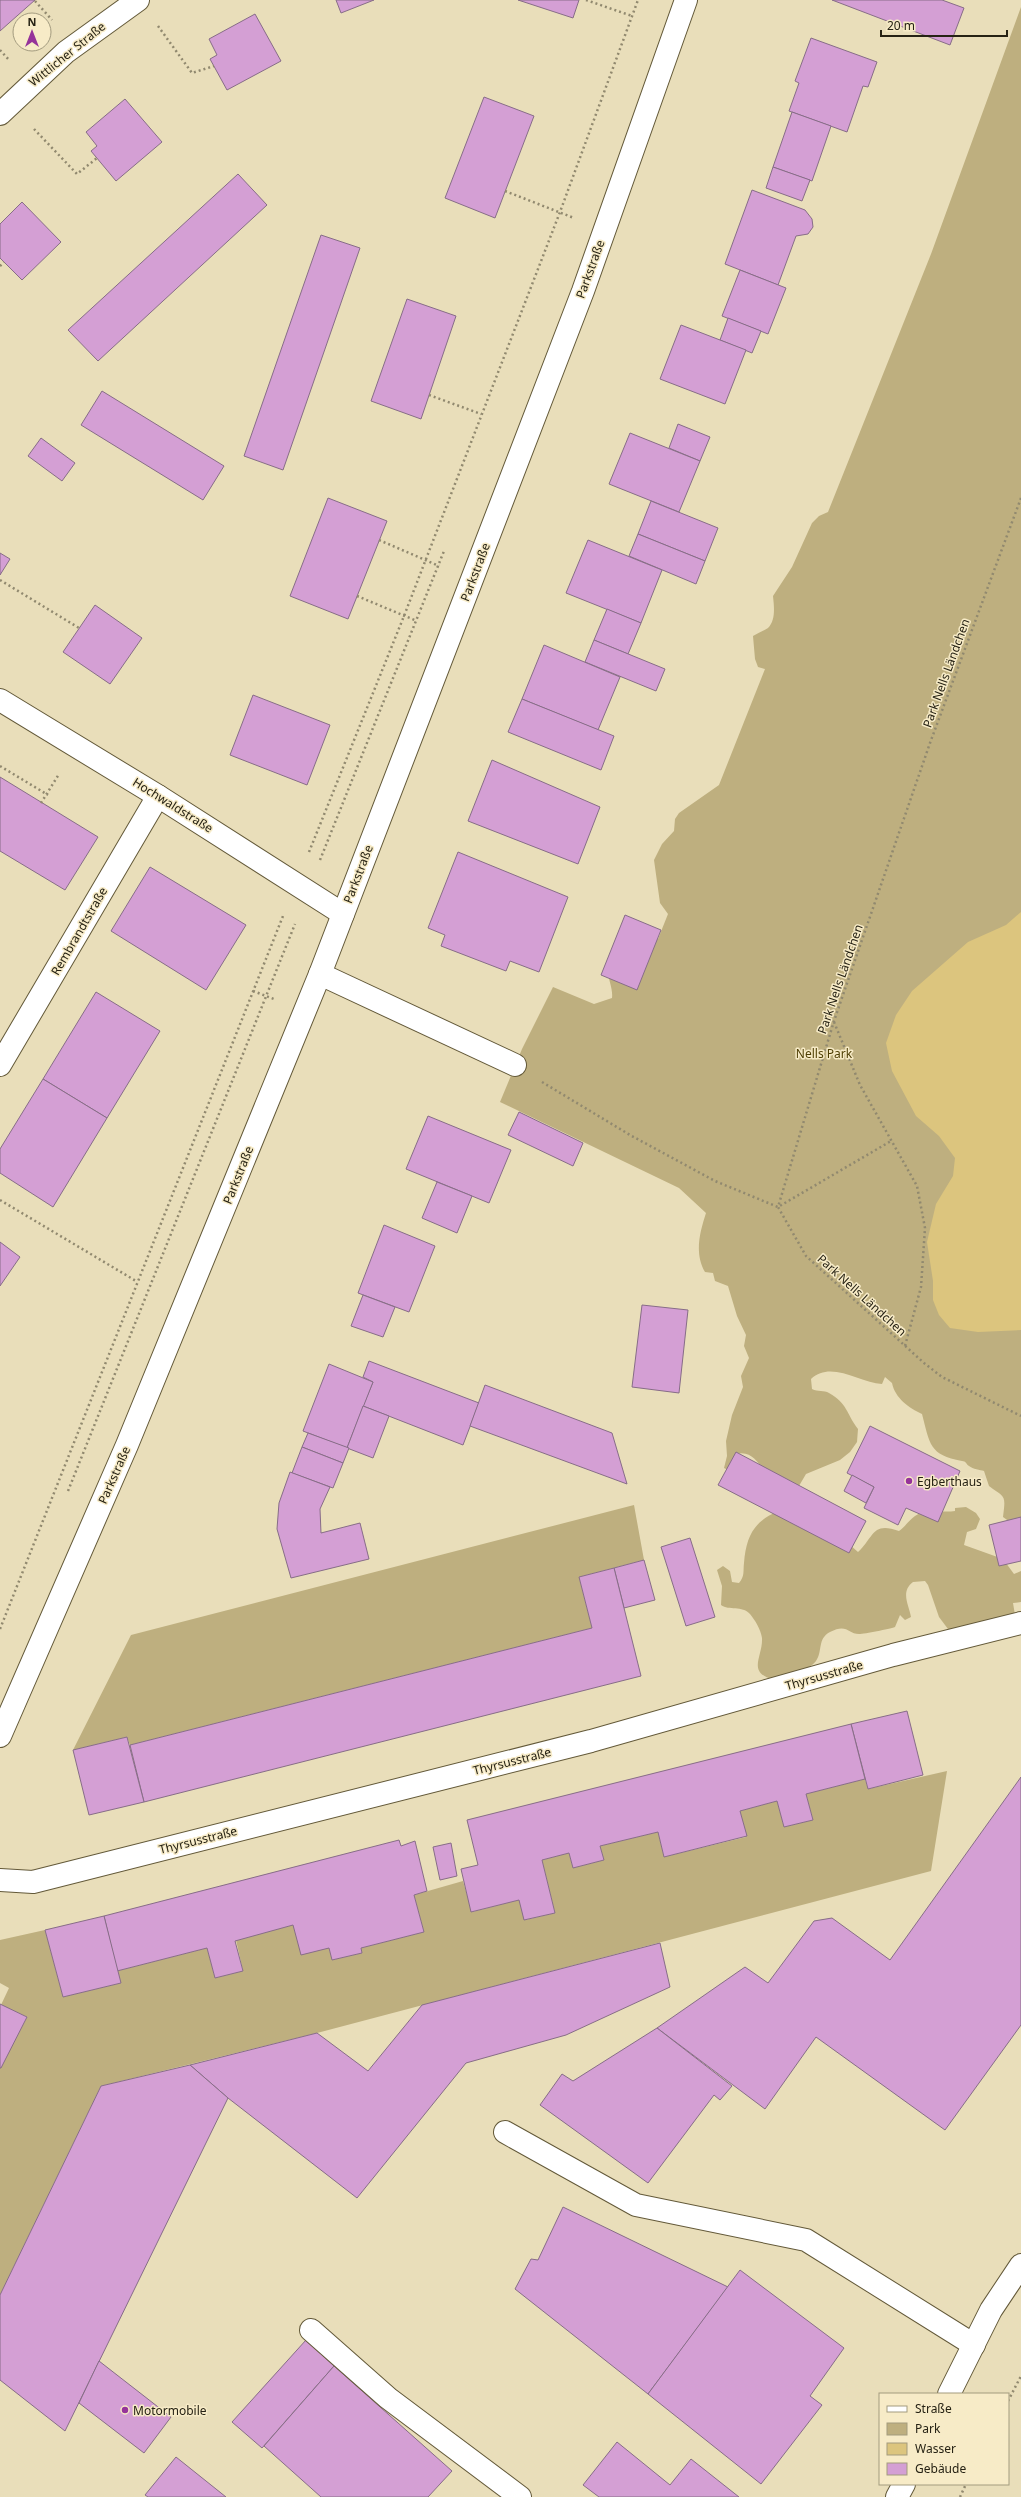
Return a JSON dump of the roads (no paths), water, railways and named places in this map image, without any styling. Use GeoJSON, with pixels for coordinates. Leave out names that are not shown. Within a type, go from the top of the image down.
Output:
{"type":"FeatureCollection","features":[{"type":"Feature","properties":{"kind":"street","name":"Wittlicher Straße"},"geometry":{"type":"LineString","coordinates":[[4,109],[66,52],[138,0]]}},
{"type":"Feature","properties":{"kind":"street","name":"Parkstraße"},"geometry":{"type":"LineString","coordinates":[[0,1736],[127,1445],[320,974],[605,230],[686,0]]}},
{"type":"Feature","properties":{"kind":"street","name":"Hochwaldstraße"},"geometry":{"type":"LineString","coordinates":[[0,700],[158,796],[343,914]]}},
{"type":"Feature","properties":{"kind":"street","name":"Rembrandtstraße"},"geometry":{"type":"LineString","coordinates":[[0,1065],[158,796]]}},
{"type":"Feature","properties":{"kind":"street"},"geometry":{"type":"LineString","coordinates":[[320,974],[514,1065]]}},
{"type":"Feature","properties":{"kind":"street","name":"Thyrsusstraße"},"geometry":{"type":"LineString","coordinates":[[0,1880],[33,1882],[591,1741],[894,1655],[1021,1623]]}},
{"type":"Feature","properties":{"kind":"street"},"geometry":{"type":"LineString","coordinates":[[505,2132],[636,2205],[806,2240],[974,2345]]}},
{"type":"Feature","properties":{"kind":"street"},"geometry":{"type":"LineString","coordinates":[[950,2393],[991,2310],[1021,2265]]}},
{"type":"Feature","properties":{"kind":"street"},"geometry":{"type":"LineString","coordinates":[[310,2330],[388,2398],[520,2497]]}},
{"type":"Feature","properties":{"kind":"street"},"geometry":{"type":"LineString","coordinates":[[897,2497],[903,2485]]}},
{"type":"Feature","properties":{"kind":"water"},"geometry":{"type":"Polygon","coordinates":[[[1021,912],[1021,1330],[978,1332],[950,1328],[939,1315],[933,1300],[933,1281],[927,1242],[936,1204],[953,1176],[955,1158],[939,1136],[916,1116],[892,1071],[886,1043],[896,1015],[912,991],[968,942],[1006,925],[1021,912]]]}},
{"type":"Feature","properties":{"kind":"place","name":"Egberthaus"},"geometry":{"type":"Point","coordinates":[909,1481]}},
{"type":"Feature","properties":{"kind":"place","name":"Motormobile"},"geometry":{"type":"Point","coordinates":[125,2410]}},
{"type":"Feature","properties":{"kind":"park label","name":"Nells Park"},"geometry":{"type":"Point","coordinates":[824,1053]}}]}
